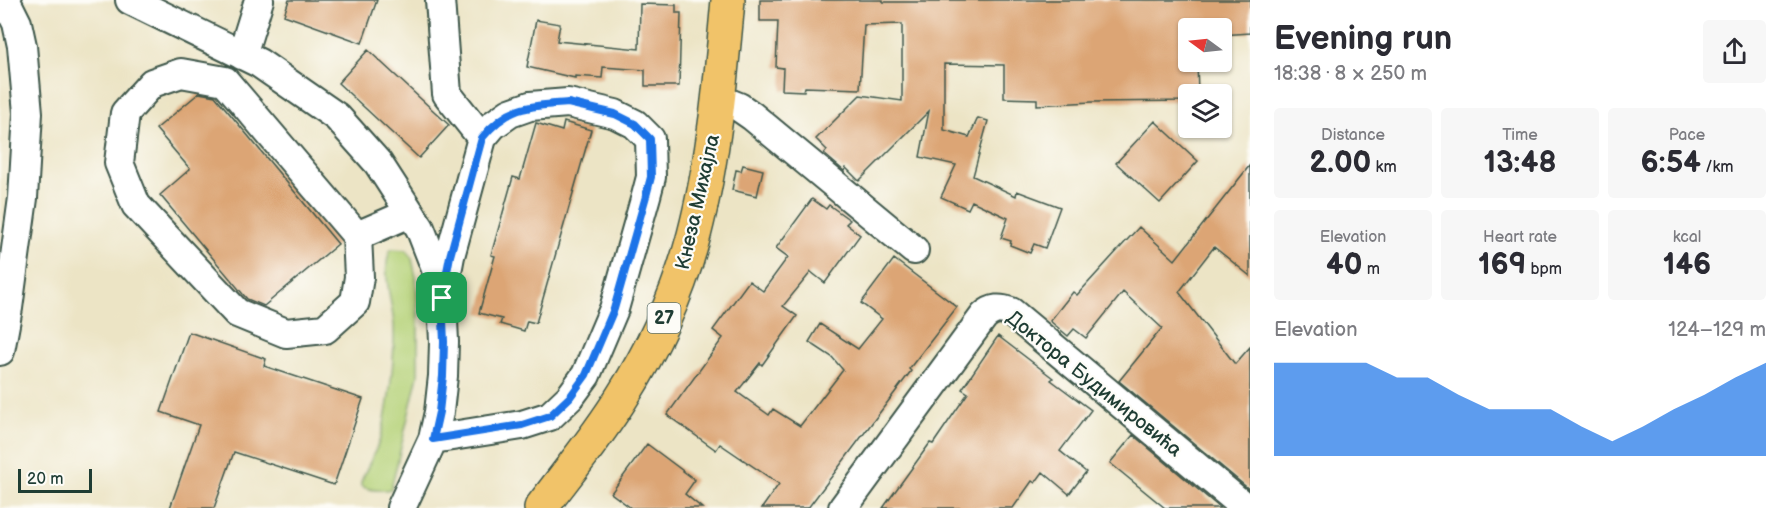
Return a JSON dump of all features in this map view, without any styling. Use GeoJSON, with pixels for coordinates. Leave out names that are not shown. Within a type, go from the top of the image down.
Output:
{"type":"FeatureCollection","features":[{"type":"Feature","properties":{"kind":"main road","name":"Кнеза Михајла"},"geometry":{"type":"LineString","coordinates":[[541,508],[623,397],[652,345],[669,308],[694,236],[711,151],[719,99],[728,0]]}},
{"type":"Feature","properties":{"kind":"street"},"geometry":{"type":"LineString","coordinates":[[0,351],[23,198],[28,113],[22,46],[17,22],[8,3],[1,0]]}},
{"type":"Feature","properties":{"kind":"street"},"geometry":{"type":"LineString","coordinates":[[130,0],[259,63],[337,117],[378,163],[420,228],[432,259],[442,298],[443,376],[433,439],[401,508]]}},
{"type":"Feature","properties":{"kind":"street"},"geometry":{"type":"LineString","coordinates":[[242,55],[259,0]]}},
{"type":"Feature","properties":{"kind":"street"},"geometry":{"type":"LineString","coordinates":[[440,0],[447,94],[482,138]]}},
{"type":"Feature","properties":{"kind":"street"},"geometry":{"type":"LineString","coordinates":[[181,73],[225,81],[357,236],[359,277],[355,302],[325,329],[286,333],[237,313],[136,205],[119,163],[125,113],[152,83],[181,73]]}},
{"type":"Feature","properties":{"kind":"street"},"geometry":{"type":"LineString","coordinates":[[719,99],[739,107],[752,116],[914,250]]}},
{"type":"Feature","properties":{"kind":"street"},"geometry":{"type":"LineString","coordinates":[[433,439],[522,425],[550,416],[570,397],[586,375],[614,309],[651,177],[650,139],[635,124],[615,114],[568,103],[530,106],[510,113],[493,125],[482,138],[450,256],[442,298]]}},
{"type":"Feature","properties":{"kind":"street"},"geometry":{"type":"LineString","coordinates":[[357,236],[410,213]]}},
{"type":"Feature","properties":{"kind":"street","name":"Доктора Будимировића"},"geometry":{"type":"LineString","coordinates":[[843,508],[984,316],[996,309],[1004,309],[1011,312],[1246,508]]}},
{"type":"Feature","properties":{"kind":"green space"},"geometry":{"type":"Polygon","coordinates":[[[391,249],[407,250],[412,259],[416,277],[418,375],[391,489],[376,490],[361,486],[361,482],[381,436],[391,382],[394,326],[387,266],[391,249]]]}},
{"type":"Feature","properties":{"kind":"building"},"geometry":{"type":"Polygon","coordinates":[[[289,0],[377,0],[362,43],[284,15],[289,0]]]}},
{"type":"Feature","properties":{"kind":"building"},"geometry":{"type":"Polygon","coordinates":[[[760,0],[940,2],[940,0],[1250,0],[1250,33],[1232,34],[1232,18],[1178,18],[1178,72],[1197,72],[1198,84],[1178,84],[1178,101],[1037,105],[1037,99],[1004,98],[1004,65],[944,64],[944,130],[969,137],[978,118],[988,121],[973,176],[1016,196],[1017,191],[1060,207],[1045,248],[1034,244],[1030,253],[1010,245],[1011,241],[1001,238],[1008,218],[972,201],[968,209],[941,197],[956,165],[920,157],[929,111],[859,181],[846,168],[844,171],[824,154],[827,150],[816,139],[860,95],[902,101],[902,24],[864,25],[860,89],[805,87],[804,91],[782,90],[783,68],[776,67],[778,21],[760,21],[760,0]]]}},
{"type":"Feature","properties":{"kind":"building"},"geometry":{"type":"Polygon","coordinates":[[[640,4],[676,5],[676,13],[681,13],[679,86],[645,86],[645,70],[603,67],[602,78],[575,76],[575,78],[527,67],[536,20],[560,24],[557,41],[639,49],[640,4]]]}},
{"type":"Feature","properties":{"kind":"building"},"geometry":{"type":"Polygon","coordinates":[[[368,50],[449,125],[419,158],[338,83],[368,50]]]}},
{"type":"Feature","properties":{"kind":"building"},"geometry":{"type":"Polygon","coordinates":[[[199,93],[215,96],[338,244],[264,306],[247,299],[160,195],[190,169],[156,129],[199,93]]]}},
{"type":"Feature","properties":{"kind":"building"},"geometry":{"type":"Polygon","coordinates":[[[1155,121],[1198,161],[1160,203],[1116,163],[1155,121]]]}},
{"type":"Feature","properties":{"kind":"building"},"geometry":{"type":"Polygon","coordinates":[[[564,122],[591,130],[536,323],[527,321],[524,331],[500,324],[502,319],[479,313],[495,256],[491,255],[513,177],[520,179],[536,123],[562,131],[564,122]]]}},
{"type":"Feature","properties":{"kind":"building"},"geometry":{"type":"Polygon","coordinates":[[[743,165],[763,170],[757,196],[732,190],[736,170],[741,171],[743,165]]]}},
{"type":"Feature","properties":{"kind":"building"},"geometry":{"type":"Polygon","coordinates":[[[1250,165],[1250,276],[1214,247],[1179,292],[1235,364],[1250,347],[1250,490],[1119,381],[1162,328],[1123,292],[1086,338],[1074,329],[1068,336],[1050,321],[1073,292],[1077,295],[1139,227],[1175,260],[1250,165]]]}},
{"type":"Feature","properties":{"kind":"building"},"geometry":{"type":"Polygon","coordinates":[[[812,199],[826,209],[829,205],[850,220],[846,224],[860,235],[825,283],[811,272],[783,306],[797,316],[762,365],[760,363],[737,392],[769,415],[773,409],[800,426],[843,370],[832,357],[809,342],[820,324],[858,349],[882,319],[861,303],[894,259],[957,307],[808,508],[762,508],[779,484],[720,444],[716,450],[667,415],[723,338],[713,330],[749,281],[763,291],[788,257],[776,248],[812,199]]]}},
{"type":"Feature","properties":{"kind":"building"},"geometry":{"type":"Polygon","coordinates":[[[189,332],[266,359],[264,366],[363,399],[334,485],[234,452],[214,508],[170,508],[199,425],[161,412],[189,332]]]}},
{"type":"Feature","properties":{"kind":"building"},"geometry":{"type":"Polygon","coordinates":[[[998,336],[1091,410],[1060,451],[1086,472],[1069,494],[1043,472],[1035,483],[1032,481],[1013,508],[883,508],[930,443],[933,444],[968,393],[962,389],[998,336]]]}},
{"type":"Feature","properties":{"kind":"building"},"geometry":{"type":"Polygon","coordinates":[[[1133,435],[1220,508],[1165,508],[1110,463],[1133,435]]]}},
{"type":"Feature","properties":{"kind":"building"},"geometry":{"type":"Polygon","coordinates":[[[647,444],[695,480],[685,494],[702,508],[631,508],[611,493],[647,444]]]}},
{"type":"Feature","properties":{"kind":"route"},"geometry":{"type":"LineString","coordinates":[[568,103],[615,114],[635,124],[650,139],[651,177],[614,309],[586,375],[570,397],[550,416],[522,425],[433,439],[443,376],[442,298],[450,256],[482,138],[493,125],[510,113],[530,106],[568,103]]}}]}
